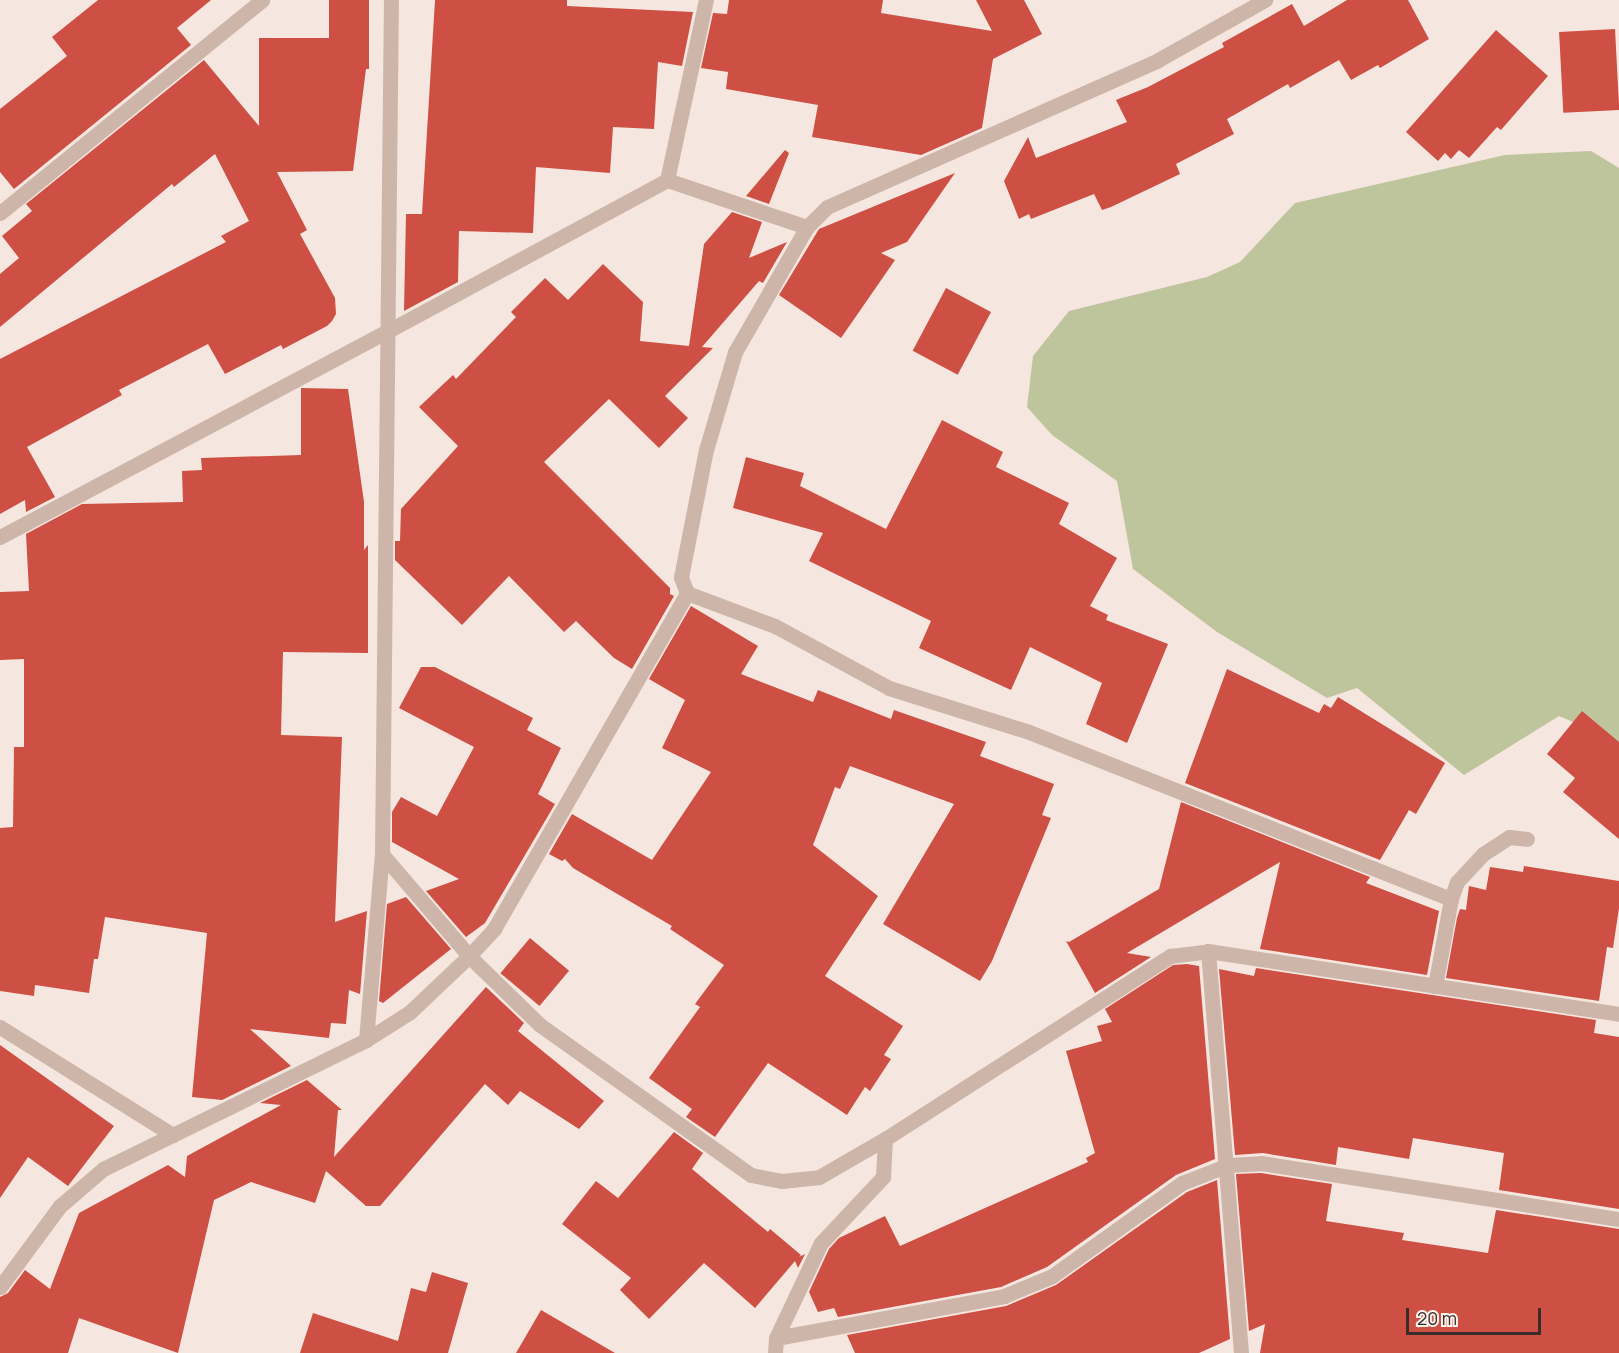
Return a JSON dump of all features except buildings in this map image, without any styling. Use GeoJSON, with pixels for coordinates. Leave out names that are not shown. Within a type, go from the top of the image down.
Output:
{"type":"FeatureCollection","features":[{"type":"Feature","properties":{"kind":"street"},"geometry":{"type":"LineString","coordinates":[[0,213],[262,0]]}},
{"type":"Feature","properties":{"kind":"street"},"geometry":{"type":"LineString","coordinates":[[366,1040],[381,854],[391,0]]}},
{"type":"Feature","properties":{"kind":"street"},"geometry":{"type":"LineString","coordinates":[[667,180],[705,0]]}},
{"type":"Feature","properties":{"kind":"street"},"geometry":{"type":"LineString","coordinates":[[1265,0],[1158,60],[827,207],[807,227],[735,352],[706,450],[681,577],[687,593],[775,626],[889,688],[1029,732],[1451,899]]}},
{"type":"Feature","properties":{"kind":"street"},"geometry":{"type":"LineString","coordinates":[[0,537],[388,332],[667,180],[807,227]]}},
{"type":"Feature","properties":{"kind":"street"},"geometry":{"type":"LineString","coordinates":[[0,1287],[60,1206],[103,1169],[366,1040],[410,1012],[469,956],[494,929],[687,593]]}},
{"type":"Feature","properties":{"kind":"street"},"geometry":{"type":"LineString","coordinates":[[1435,986],[1451,899],[1457,882],[1483,854],[1509,837],[1527,839]]}},
{"type":"Feature","properties":{"kind":"street"},"geometry":{"type":"LineString","coordinates":[[381,854],[469,956],[540,1025],[751,1175],[782,1181],[819,1178],[885,1139],[1170,956],[1208,951],[1619,1014]]}},
{"type":"Feature","properties":{"kind":"street"},"geometry":{"type":"LineString","coordinates":[[1208,951],[1228,1166],[1241,1353]]}},
{"type":"Feature","properties":{"kind":"street"},"geometry":{"type":"LineString","coordinates":[[0,1027],[174,1135]]}},
{"type":"Feature","properties":{"kind":"street"},"geometry":{"type":"LineString","coordinates":[[776,1346],[821,1243],[883,1177],[885,1139]]}},
{"type":"Feature","properties":{"kind":"street"},"geometry":{"type":"LineString","coordinates":[[776,1346],[1004,1296],[1052,1276],[1182,1183],[1228,1166],[1261,1163],[1619,1219]]}},
{"type":"Feature","properties":{"kind":"green space"},"geometry":{"type":"Polygon","coordinates":[[[1591,151],[1619,168],[1619,742],[1559,716],[1464,775],[1357,688],[1327,698],[1217,632],[1133,569],[1117,481],[1052,435],[1027,407],[1033,356],[1069,311],[1207,277],[1240,262],[1295,203],[1505,155],[1591,151]]]}}]}
